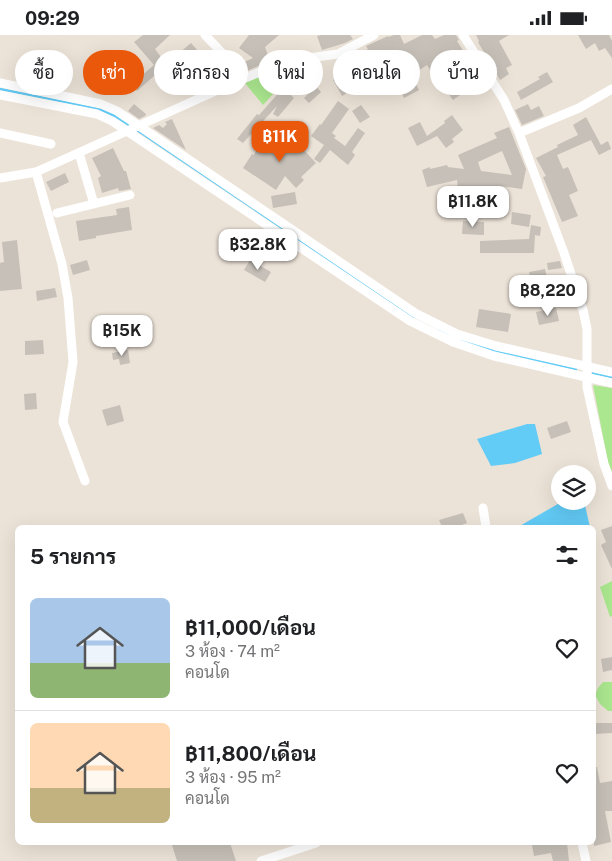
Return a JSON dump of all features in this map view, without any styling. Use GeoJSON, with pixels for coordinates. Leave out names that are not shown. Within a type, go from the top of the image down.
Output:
{"type":"FeatureCollection","features":[{"type":"Feature","properties":{"kind":"street"},"geometry":{"type":"LineString","coordinates":[[205,35],[219,50]]}},
{"type":"Feature","properties":{"kind":"street"},"geometry":{"type":"LineString","coordinates":[[248,77],[287,61],[338,54],[374,35]]}},
{"type":"Feature","properties":{"kind":"street"},"geometry":{"type":"LineString","coordinates":[[463,35],[504,101],[519,133],[564,253],[583,310],[587,329],[587,378],[604,464],[612,486]]}},
{"type":"Feature","properties":{"kind":"street"},"geometry":{"type":"LineString","coordinates":[[0,83],[101,103],[117,111],[133,128],[410,321],[453,342],[494,356],[612,383]]}},
{"type":"Feature","properties":{"kind":"street"},"geometry":{"type":"LineString","coordinates":[[519,133],[579,108],[612,89]]}},
{"type":"Feature","properties":{"kind":"street"},"geometry":{"type":"LineString","coordinates":[[0,95],[97,114],[133,128],[415,313],[457,334],[612,372]]}},
{"type":"Feature","properties":{"kind":"street"},"geometry":{"type":"LineString","coordinates":[[0,178],[36,172],[207,95]]}},
{"type":"Feature","properties":{"kind":"street"},"geometry":{"type":"LineString","coordinates":[[0,133],[51,144]]}},
{"type":"Feature","properties":{"kind":"street"},"geometry":{"type":"LineString","coordinates":[[79,153],[94,204]]}},
{"type":"Feature","properties":{"kind":"street"},"geometry":{"type":"LineString","coordinates":[[36,172],[62,264],[68,298],[73,362],[63,422],[85,481]]}},
{"type":"Feature","properties":{"kind":"street"},"geometry":{"type":"LineString","coordinates":[[57,213],[130,195]]}},
{"type":"Feature","properties":{"kind":"street"},"geometry":{"type":"LineString","coordinates":[[483,508],[486,525]]}},
{"type":"Feature","properties":{"kind":"street"},"geometry":{"type":"LineString","coordinates":[[261,861],[310,845]]}},
{"type":"Feature","properties":{"kind":"street"},"geometry":{"type":"LineString","coordinates":[[582,845],[586,861]]}},
{"type":"Feature","properties":{"kind":"green space"},"geometry":{"type":"Polygon","coordinates":[[[258,77],[258,95],[272,95],[263,105],[248,87],[248,82],[258,77]]]}},
{"type":"Feature","properties":{"kind":"green space"},"geometry":{"type":"Polygon","coordinates":[[[593,385],[612,388],[612,472],[608,462],[593,385]]]}},
{"type":"Feature","properties":{"kind":"green space"},"geometry":{"type":"Polygon","coordinates":[[[612,581],[612,616],[610,617],[600,587],[612,581]]]}},
{"type":"Feature","properties":{"kind":"green space"},"geometry":{"type":"Polygon","coordinates":[[[603,682],[612,682],[612,711],[608,711],[600,704],[596,697],[598,688],[603,682]]]}},
{"type":"Feature","properties":{"kind":"water"},"geometry":{"type":"Polygon","coordinates":[[[527,424],[535,424],[542,454],[515,463],[491,466],[477,439],[527,424]]]}},
{"type":"Feature","properties":{"kind":"water"},"geometry":{"type":"Polygon","coordinates":[[[551,508],[551,510],[586,510],[590,525],[521,525],[551,508]]]}},
{"type":"Feature","properties":{"kind":"building"},"geometry":{"type":"Polygon","coordinates":[[[143,35],[170,35],[154,50],[154,65],[144,54],[144,50],[141,50],[134,42],[143,35]]]}},
{"type":"Feature","properties":{"kind":"building"},"geometry":{"type":"Polygon","coordinates":[[[249,35],[279,35],[265,47],[266,50],[258,50],[258,66],[248,70],[248,60],[253,58],[248,54],[248,50],[239,48],[249,35]]]}},
{"type":"Feature","properties":{"kind":"building"},"geometry":{"type":"Polygon","coordinates":[[[350,35],[353,39],[322,50],[317,36],[350,35]]]}},
{"type":"Feature","properties":{"kind":"building"},"geometry":{"type":"Polygon","coordinates":[[[400,35],[404,44],[422,35],[432,35],[435,39],[444,35],[456,35],[459,40],[457,41],[463,50],[430,50],[430,70],[427,65],[420,70],[420,50],[366,50],[368,49],[366,46],[388,37],[400,35]]]}},
{"type":"Feature","properties":{"kind":"building"},"geometry":{"type":"Polygon","coordinates":[[[476,35],[509,35],[499,41],[512,65],[506,68],[509,74],[500,80],[497,75],[497,50],[483,50],[476,35]]]}},
{"type":"Feature","properties":{"kind":"building"},"geometry":{"type":"Polygon","coordinates":[[[578,35],[609,35],[612,41],[612,58],[605,48],[599,51],[595,43],[586,49],[578,35]]]}},
{"type":"Feature","properties":{"kind":"building"},"geometry":{"type":"Polygon","coordinates":[[[191,43],[197,50],[183,50],[191,43]]]}},
{"type":"Feature","properties":{"kind":"building"},"geometry":{"type":"Polygon","coordinates":[[[154,65],[154,76],[144,85],[144,74],[154,65]]]}},
{"type":"Feature","properties":{"kind":"building"},"geometry":{"type":"Polygon","coordinates":[[[547,72],[553,82],[521,100],[517,92],[540,79],[538,77],[547,72]]]}},
{"type":"Feature","properties":{"kind":"building"},"geometry":{"type":"Polygon","coordinates":[[[277,95],[291,95],[294,98],[278,117],[273,114],[277,106],[243,143],[237,139],[257,114],[259,115],[277,95]]]}},
{"type":"Feature","properties":{"kind":"building"},"geometry":{"type":"Polygon","coordinates":[[[307,95],[318,95],[309,103],[304,98],[307,95]]]}},
{"type":"Feature","properties":{"kind":"building"},"geometry":{"type":"Polygon","coordinates":[[[449,95],[460,95],[453,100],[449,95]]]}},
{"type":"Feature","properties":{"kind":"building"},"geometry":{"type":"Polygon","coordinates":[[[338,101],[349,109],[332,133],[336,136],[334,138],[345,146],[358,128],[365,133],[352,152],[355,155],[348,165],[330,150],[320,163],[314,159],[324,145],[311,136],[338,101]]]}},
{"type":"Feature","properties":{"kind":"building"},"geometry":{"type":"Polygon","coordinates":[[[134,104],[146,114],[145,116],[139,119],[128,111],[134,104]]]}},
{"type":"Feature","properties":{"kind":"building"},"geometry":{"type":"Polygon","coordinates":[[[528,104],[531,110],[539,106],[544,116],[522,125],[515,110],[528,104]]]}},
{"type":"Feature","properties":{"kind":"building"},"geometry":{"type":"Polygon","coordinates":[[[361,105],[370,117],[360,123],[352,111],[361,105]]]}},
{"type":"Feature","properties":{"kind":"building"},"geometry":{"type":"Polygon","coordinates":[[[452,115],[463,130],[452,139],[454,142],[446,148],[437,136],[417,146],[408,128],[420,122],[427,136],[445,123],[444,121],[452,115]]]}},
{"type":"Feature","properties":{"kind":"building"},"geometry":{"type":"Polygon","coordinates":[[[586,117],[601,145],[608,141],[611,149],[599,155],[591,140],[557,155],[563,169],[568,167],[578,191],[569,195],[578,216],[562,222],[543,177],[546,176],[536,158],[578,135],[573,125],[586,117]]]}},
{"type":"Feature","properties":{"kind":"building"},"geometry":{"type":"Polygon","coordinates":[[[172,119],[186,150],[153,128],[159,125],[163,128],[167,124],[165,122],[172,119]]]}},
{"type":"Feature","properties":{"kind":"building"},"geometry":{"type":"Polygon","coordinates":[[[509,127],[526,169],[522,189],[500,186],[500,190],[469,193],[469,188],[458,189],[457,180],[427,187],[422,170],[447,165],[448,167],[464,169],[458,155],[497,138],[494,133],[509,127]],[[502,151],[478,162],[481,171],[512,175],[502,151]]]}},
{"type":"Feature","properties":{"kind":"building"},"geometry":{"type":"Polygon","coordinates":[[[284,133],[298,150],[301,147],[316,163],[301,177],[304,180],[296,188],[285,176],[276,190],[243,168],[252,154],[254,155],[260,142],[269,146],[284,133]]]}},
{"type":"Feature","properties":{"kind":"building"},"geometry":{"type":"Polygon","coordinates":[[[113,148],[124,171],[126,171],[131,189],[119,191],[118,188],[102,193],[98,178],[101,176],[92,158],[113,148]]]}},
{"type":"Feature","properties":{"kind":"building"},"geometry":{"type":"Polygon","coordinates":[[[65,173],[69,182],[51,191],[46,182],[65,173]]]}},
{"type":"Feature","properties":{"kind":"building"},"geometry":{"type":"Polygon","coordinates":[[[295,192],[297,204],[273,208],[271,196],[295,192]]]}},
{"type":"Feature","properties":{"kind":"building"},"geometry":{"type":"Polygon","coordinates":[[[129,207],[132,230],[79,241],[76,221],[117,215],[116,209],[129,207]]]}},
{"type":"Feature","properties":{"kind":"building"},"geometry":{"type":"Polygon","coordinates":[[[512,212],[531,215],[529,227],[511,224],[512,212]]]}},
{"type":"Feature","properties":{"kind":"building"},"geometry":{"type":"Polygon","coordinates":[[[463,221],[484,222],[484,235],[462,234],[463,221]]]}},
{"type":"Feature","properties":{"kind":"building"},"geometry":{"type":"Polygon","coordinates":[[[531,225],[541,227],[540,236],[535,235],[534,253],[480,253],[480,241],[529,239],[531,225]]]}},
{"type":"Feature","properties":{"kind":"building"},"geometry":{"type":"Polygon","coordinates":[[[17,240],[22,289],[0,291],[0,263],[4,262],[2,242],[17,240]]]}},
{"type":"Feature","properties":{"kind":"building"},"geometry":{"type":"Polygon","coordinates":[[[87,260],[90,270],[73,275],[70,265],[87,260]]]}},
{"type":"Feature","properties":{"kind":"building"},"geometry":{"type":"Polygon","coordinates":[[[250,260],[271,272],[265,282],[244,270],[250,260]]]}},
{"type":"Feature","properties":{"kind":"building"},"geometry":{"type":"Polygon","coordinates":[[[560,261],[562,268],[548,270],[547,263],[560,261]]]}},
{"type":"Feature","properties":{"kind":"building"},"geometry":{"type":"Polygon","coordinates":[[[545,269],[548,281],[532,285],[529,272],[545,269]]]}},
{"type":"Feature","properties":{"kind":"building"},"geometry":{"type":"Polygon","coordinates":[[[55,288],[57,297],[37,301],[36,291],[55,288]]]}},
{"type":"Feature","properties":{"kind":"building"},"geometry":{"type":"Polygon","coordinates":[[[556,308],[559,321],[539,325],[536,312],[556,308]]]}},
{"type":"Feature","properties":{"kind":"building"},"geometry":{"type":"Polygon","coordinates":[[[479,309],[511,314],[508,332],[476,327],[479,309]]]}},
{"type":"Feature","properties":{"kind":"building"},"geometry":{"type":"Polygon","coordinates":[[[43,340],[44,354],[25,355],[25,341],[43,340]]]}},
{"type":"Feature","properties":{"kind":"building"},"geometry":{"type":"Polygon","coordinates":[[[128,350],[130,363],[120,365],[119,359],[113,360],[112,353],[128,350]]]}},
{"type":"Feature","properties":{"kind":"building"},"geometry":{"type":"Polygon","coordinates":[[[36,393],[37,409],[25,410],[24,394],[36,393]]]}},
{"type":"Feature","properties":{"kind":"building"},"geometry":{"type":"Polygon","coordinates":[[[120,405],[124,421],[107,426],[102,410],[120,405]]]}},
{"type":"Feature","properties":{"kind":"building"},"geometry":{"type":"Polygon","coordinates":[[[567,421],[571,432],[551,439],[547,428],[567,421]]]}},
{"type":"Feature","properties":{"kind":"building"},"geometry":{"type":"Polygon","coordinates":[[[463,513],[467,523],[462,525],[441,525],[439,520],[463,513]]]}},
{"type":"Feature","properties":{"kind":"building"},"geometry":{"type":"Polygon","coordinates":[[[612,526],[612,569],[601,545],[606,542],[601,530],[612,526]]]}},
{"type":"Feature","properties":{"kind":"building"},"geometry":{"type":"Polygon","coordinates":[[[612,657],[612,670],[603,672],[601,659],[612,657]]]}},
{"type":"Feature","properties":{"kind":"building"},"geometry":{"type":"Polygon","coordinates":[[[596,723],[612,723],[612,733],[596,734],[596,723]]]}},
{"type":"Feature","properties":{"kind":"building"},"geometry":{"type":"Polygon","coordinates":[[[597,767],[600,783],[612,781],[612,811],[605,811],[611,842],[594,846],[596,845],[597,767]]]}},
{"type":"Feature","properties":{"kind":"building"},"geometry":{"type":"Polygon","coordinates":[[[172,845],[231,845],[236,861],[177,861],[172,845]]]}},
{"type":"Feature","properties":{"kind":"building"},"geometry":{"type":"Polygon","coordinates":[[[532,845],[567,845],[569,861],[553,861],[551,853],[534,856],[532,845]]]}},
{"type":"Feature","properties":{"kind":"waterway"},"geometry":{"type":"LineString","coordinates":[[0,89],[99,109],[115,116],[132,127]]}},
{"type":"Feature","properties":{"kind":"waterway"},"geometry":{"type":"LineString","coordinates":[[137,130],[414,317]]}},
{"type":"Feature","properties":{"kind":"waterway"},"geometry":{"type":"LineString","coordinates":[[439,330],[489,349],[576,369]]}},
{"type":"Feature","properties":{"kind":"waterway"},"geometry":{"type":"LineString","coordinates":[[593,373],[612,377]]}}]}
